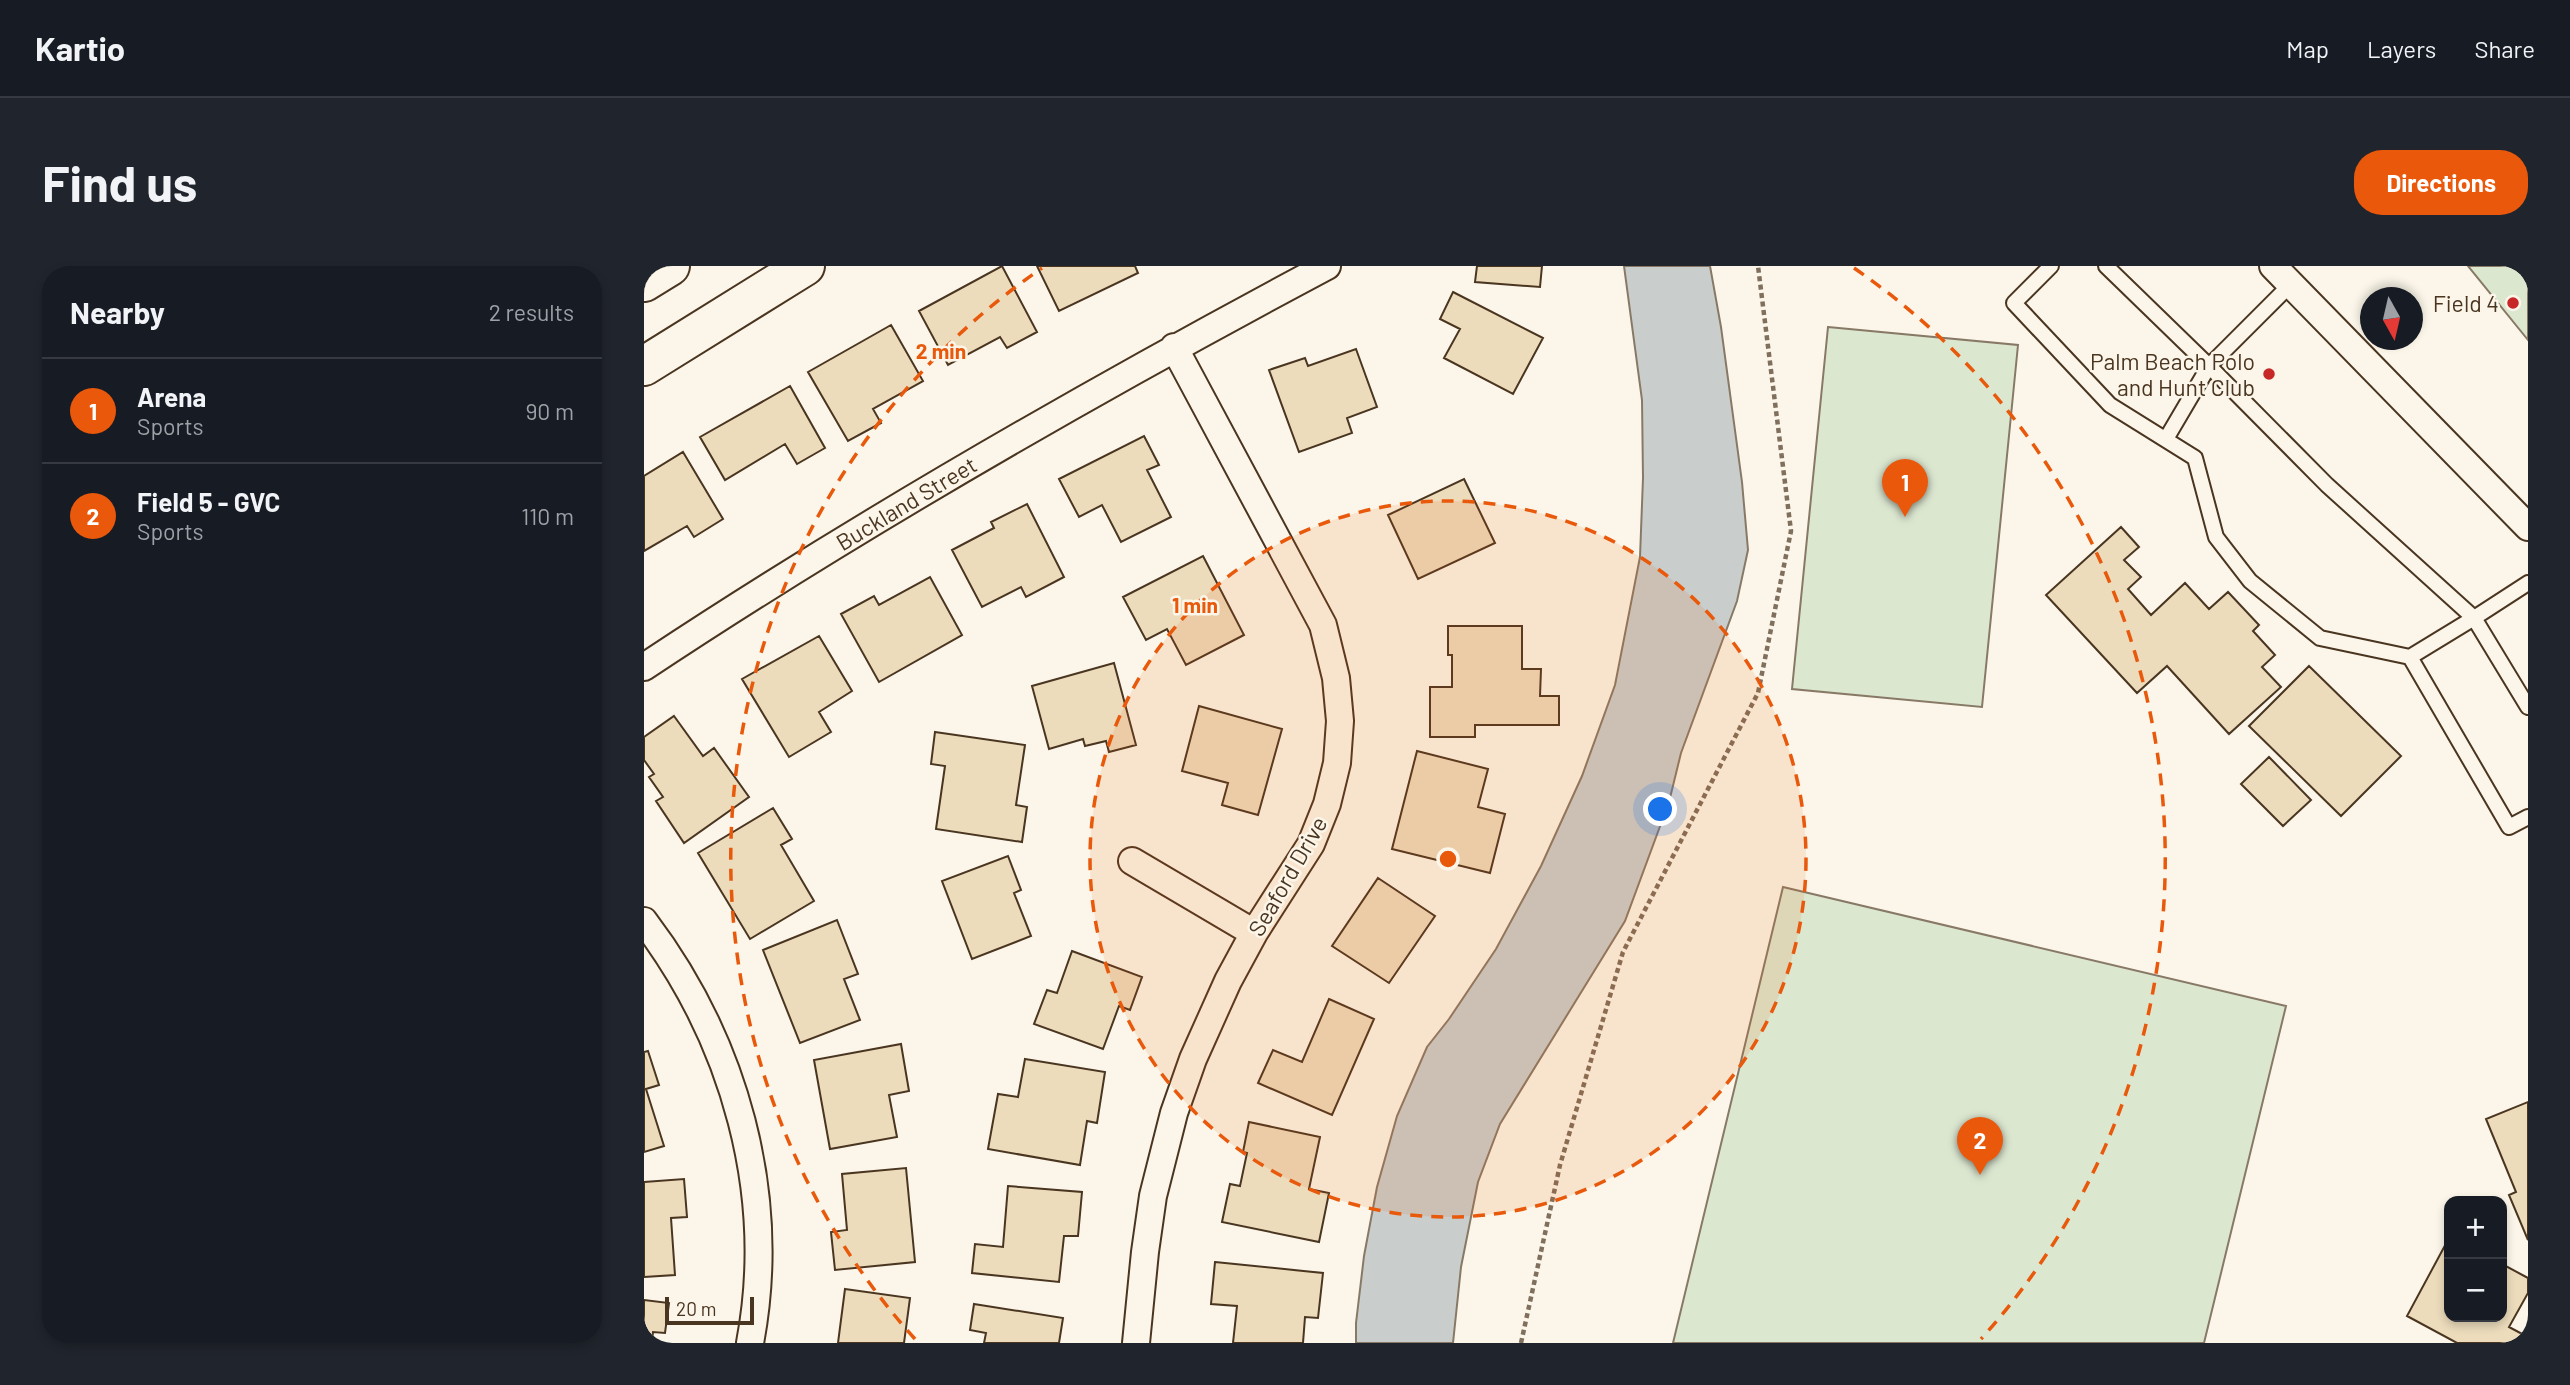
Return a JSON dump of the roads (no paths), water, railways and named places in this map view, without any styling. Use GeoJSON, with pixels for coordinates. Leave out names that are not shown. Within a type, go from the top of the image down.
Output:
{"type":"FeatureCollection","features":[{"type":"Feature","properties":{"kind":"street"},"geometry":{"type":"LineString","coordinates":[[644,282],[670,266]]}},
{"type":"Feature","properties":{"kind":"street"},"geometry":{"type":"LineString","coordinates":[[644,366],[805,266]]}},
{"type":"Feature","properties":{"kind":"street","name":"Buckland Street"},"geometry":{"type":"LineString","coordinates":[[644,667],[885,514],[1174,347],[1327,266]]}},
{"type":"Feature","properties":{"kind":"street"},"geometry":{"type":"LineString","coordinates":[[2282,275],[2528,527]]}},
{"type":"Feature","properties":{"kind":"street","name":"Seaford Drive"},"geometry":{"type":"LineString","coordinates":[[1136,1343],[1153,1196],[1174,1113],[1193,1059],[1228,981],[1254,933],[1311,844],[1327,804],[1337,763],[1340,720],[1336,678],[1323,625],[1174,347]]}},
{"type":"Feature","properties":{"kind":"street"},"geometry":{"type":"LineString","coordinates":[[1132,861],[1254,933]]}},
{"type":"Feature","properties":{"kind":"street"},"geometry":{"type":"LineString","coordinates":[[644,922],[662,945],[698,1004],[726,1066],[745,1132],[756,1200],[759,1268],[750,1343]]}},
{"type":"Feature","properties":{"kind":"lane"},"geometry":{"type":"LineString","coordinates":[[2051,266],[2014,303],[2110,405],[2195,458],[2216,537],[2250,581],[2320,638],[2410,657],[2528,583]]}},
{"type":"Feature","properties":{"kind":"lane"},"geometry":{"type":"LineString","coordinates":[[2106,266],[2327,485],[2474,618],[2528,707]]}},
{"type":"Feature","properties":{"kind":"lane"},"geometry":{"type":"LineString","coordinates":[[2166,439],[2209,366],[2282,275]]}},
{"type":"Feature","properties":{"kind":"lane"},"geometry":{"type":"LineString","coordinates":[[2410,657],[2509,827],[2528,817]]}},
{"type":"Feature","properties":{"kind":"place","name":"Field 4"},"geometry":{"type":"Point","coordinates":[2513,303]}},
{"type":"Feature","properties":{"kind":"place","name":"Palm Beach Polo and Hunt Club"},"geometry":{"type":"Point","coordinates":[2269,374]}},
{"type":"Feature","properties":{"kind":"place","name":"Arena"},"geometry":{"type":"Point","coordinates":[1905,517]}},
{"type":"Feature","properties":{"kind":"place","name":"Field 5 - GVC"},"geometry":{"type":"Point","coordinates":[1980,1175]}}]}
